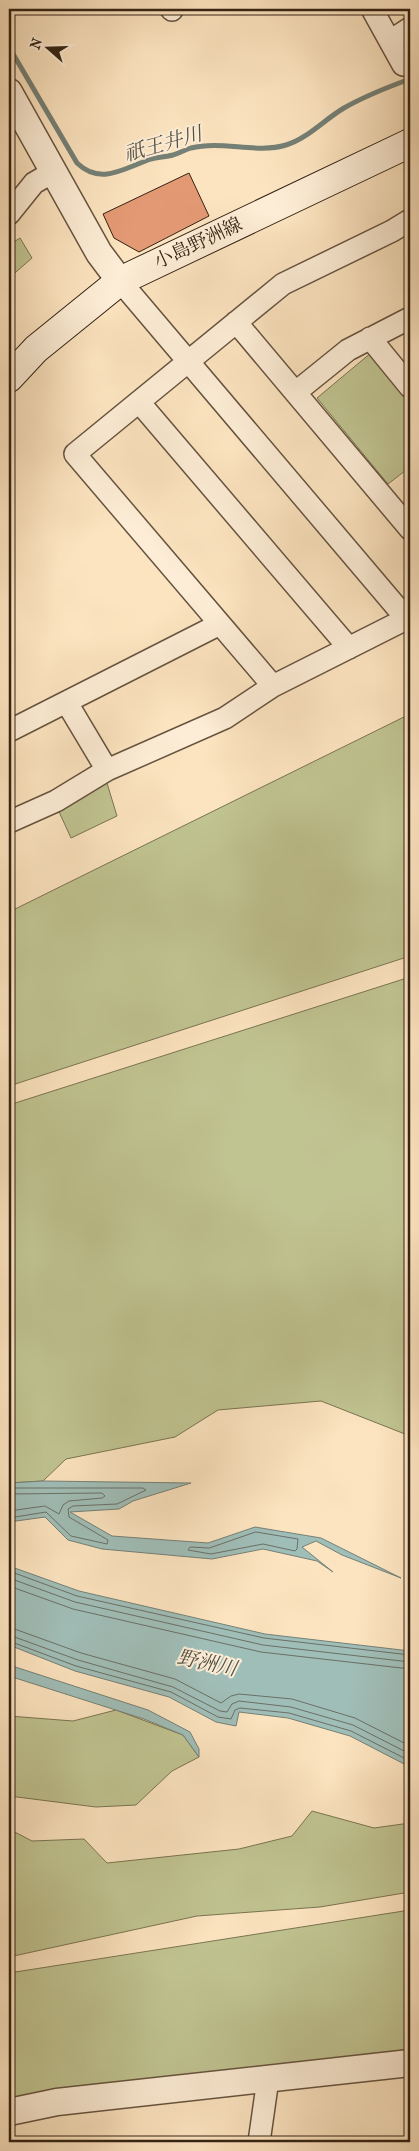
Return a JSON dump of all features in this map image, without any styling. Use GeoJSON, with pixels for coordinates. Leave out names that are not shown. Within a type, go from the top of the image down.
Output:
{"type":"FeatureCollection","features":[{"type":"Feature","properties":{"kind":"main road","name":"小島野洲線"},"geometry":{"type":"LineString","coordinates":[[9,378],[36,349],[120,281],[410,143]]}},
{"type":"Feature","properties":{"kind":"street"},"geometry":{"type":"LineString","coordinates":[[372,9],[403,65]]}},
{"type":"Feature","properties":{"kind":"street"},"geometry":{"type":"LineString","coordinates":[[390,41],[410,28]]}},
{"type":"Feature","properties":{"kind":"street"},"geometry":{"type":"LineString","coordinates":[[9,92],[99,253],[120,281],[409,620],[273,686],[225,718],[107,770],[56,801],[9,822]]}},
{"type":"Feature","properties":{"kind":"street"},"geometry":{"type":"LineString","coordinates":[[9,214],[34,183],[53,172]]}},
{"type":"Feature","properties":{"kind":"street"},"geometry":{"type":"LineString","coordinates":[[273,686],[75,454],[283,284],[392,232],[410,220]]}},
{"type":"Feature","properties":{"kind":"street"},"geometry":{"type":"LineString","coordinates":[[296,392],[348,350],[410,318]]}},
{"type":"Feature","properties":{"kind":"street"},"geometry":{"type":"LineString","coordinates":[[236,322],[410,529]]}},
{"type":"Feature","properties":{"kind":"street"},"geometry":{"type":"LineString","coordinates":[[370,338],[410,387]]}},
{"type":"Feature","properties":{"kind":"street"},"geometry":{"type":"LineString","coordinates":[[139,402],[349,648]]}},
{"type":"Feature","properties":{"kind":"street"},"geometry":{"type":"LineString","coordinates":[[9,732],[220,624]]}},
{"type":"Feature","properties":{"kind":"street"},"geometry":{"type":"LineString","coordinates":[[67,703],[107,770]]}},
{"type":"Feature","properties":{"kind":"street"},"geometry":{"type":"LineString","coordinates":[[9,2112],[57,2102],[410,2063]]}},
{"type":"Feature","properties":{"kind":"street"},"geometry":{"type":"LineString","coordinates":[[259,2142],[268,2079]]}},
{"type":"Feature","properties":{"kind":"green space"},"geometry":{"type":"Polygon","coordinates":[[[20,238],[32,258],[9,278],[9,245],[20,238]]]}},
{"type":"Feature","properties":{"kind":"green space"},"geometry":{"type":"Polygon","coordinates":[[[372,352],[410,401],[410,467],[388,484],[317,398],[372,352]]]}},
{"type":"Feature","properties":{"kind":"green space"},"geometry":{"type":"Polygon","coordinates":[[[410,714],[410,956],[9,1086],[9,912],[410,714]]]}},
{"type":"Feature","properties":{"kind":"green space"},"geometry":{"type":"Polygon","coordinates":[[[106,780],[117,816],[71,838],[55,803],[106,780]]]}},
{"type":"Feature","properties":{"kind":"green space"},"geometry":{"type":"Polygon","coordinates":[[[410,977],[410,1436],[321,1401],[218,1410],[175,1437],[66,1459],[43,1481],[9,1483],[9,1105],[410,977]]]}},
{"type":"Feature","properties":{"kind":"green space"},"geometry":{"type":"Polygon","coordinates":[[[116,1710],[183,1735],[199,1757],[172,1771],[136,1805],[96,1807],[9,1796],[9,1716],[73,1721],[116,1710]]]}},
{"type":"Feature","properties":{"kind":"green space"},"geometry":{"type":"Polygon","coordinates":[[[312,1811],[374,1828],[410,1823],[410,1892],[320,1907],[197,1916],[9,1957],[9,1829],[32,1841],[84,1839],[107,1863],[239,1849],[292,1836],[312,1811]]]}},
{"type":"Feature","properties":{"kind":"green space"},"geometry":{"type":"Polygon","coordinates":[[[410,1910],[410,2059],[9,2107],[9,1973],[410,1910]]]}},
{"type":"Feature","properties":{"kind":"water"},"geometry":{"type":"Polygon","coordinates":[[[43,1481],[191,1483],[133,1501],[119,1509],[70,1512],[112,1536],[208,1543],[255,1527],[321,1538],[401,1578],[342,1555],[316,1541],[302,1547],[333,1572],[317,1561],[263,1549],[212,1559],[102,1549],[68,1540],[45,1517],[9,1522],[9,1483],[43,1481]]]}},
{"type":"Feature","properties":{"kind":"water","name":"野洲川"},"geometry":{"type":"Polygon","coordinates":[[[9,1566],[79,1591],[265,1634],[410,1651],[410,1767],[350,1736],[288,1718],[239,1712],[236,1726],[216,1722],[169,1697],[75,1671],[9,1645],[9,1566]]]}},
{"type":"Feature","properties":{"kind":"water"},"geometry":{"type":"Polygon","coordinates":[[[9,1665],[148,1710],[190,1732],[199,1749],[199,1757],[183,1735],[144,1719],[9,1676],[9,1665]]]}},
{"type":"Feature","properties":{"kind":"building"},"geometry":{"type":"Polygon","coordinates":[[[189,173],[209,216],[139,252],[114,238],[103,214],[189,173]]]}},
{"type":"Feature","properties":{"kind":"waterway","name":"祇王井川"},"geometry":{"type":"LineString","coordinates":[[9,47],[77,163],[86,170],[104,174],[113,173],[151,159],[203,146],[263,148],[286,145],[309,134],[352,104],[410,79]]}}]}
